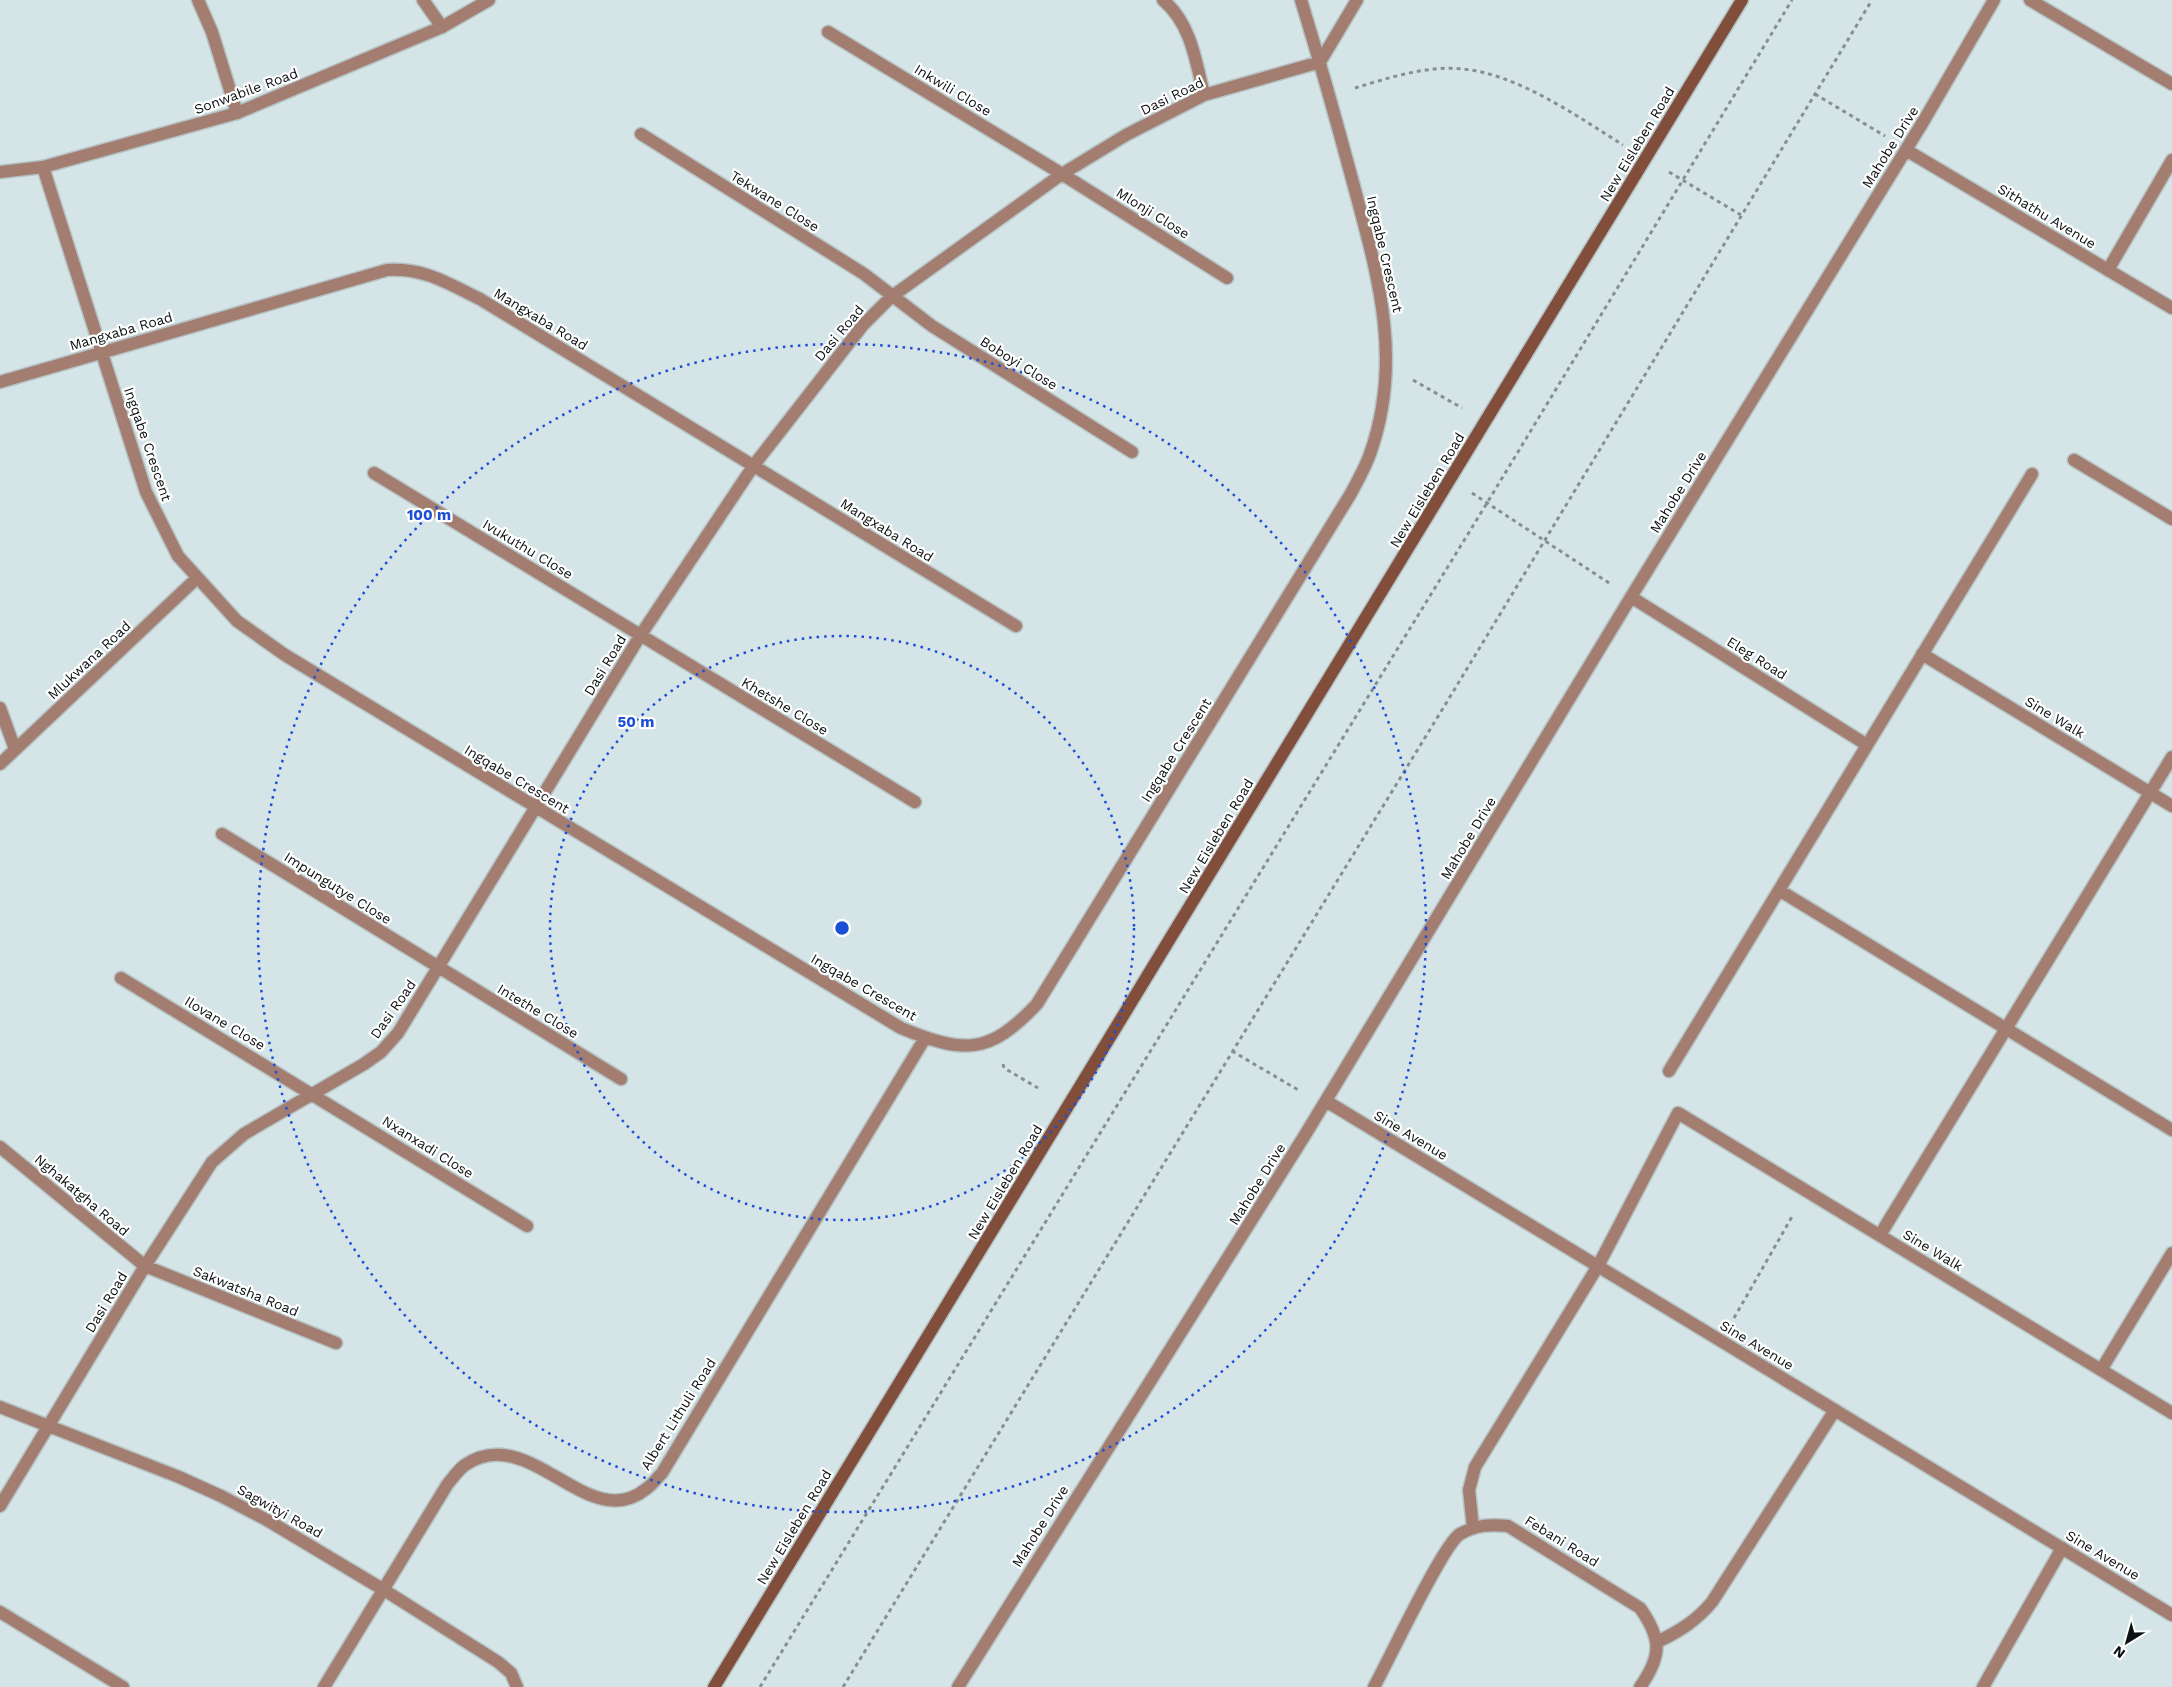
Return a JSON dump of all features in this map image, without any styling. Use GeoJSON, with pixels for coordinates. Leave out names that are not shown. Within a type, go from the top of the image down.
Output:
{"type":"FeatureCollection","features":[{"type":"Feature","properties":{"kind":"main road","name":"New Eisleben Road"},"geometry":{"type":"LineString","coordinates":[[714,1687],[1742,0]]}},
{"type":"Feature","properties":{"kind":"street"},"geometry":{"type":"LineString","coordinates":[[198,0],[212,32],[237,113]]}},
{"type":"Feature","properties":{"kind":"street"},"geometry":{"type":"LineString","coordinates":[[423,0],[442,27]]}},
{"type":"Feature","properties":{"kind":"street","name":"Sonwabile Road"},"geometry":{"type":"LineString","coordinates":[[0,172],[43,167],[237,113],[442,27],[489,0]]}},
{"type":"Feature","properties":{"kind":"street"},"geometry":{"type":"LineString","coordinates":[[1163,0],[1179,18],[1188,34],[1204,94]]}},
{"type":"Feature","properties":{"kind":"street","name":"Ingqabe Crescent"},"geometry":{"type":"LineString","coordinates":[[43,167],[100,352],[146,492],[178,556],[237,621],[285,655],[902,1028],[925,1038],[949,1045],[974,1046],[995,1040],[1016,1026],[1037,1004],[1350,495],[1370,455],[1381,413],[1386,365],[1385,316],[1374,261],[1320,62],[1301,0]]}},
{"type":"Feature","properties":{"kind":"street"},"geometry":{"type":"LineString","coordinates":[[1320,62],[1357,0]]}},
{"type":"Feature","properties":{"kind":"street","name":"Mahobe Drive"},"geometry":{"type":"LineString","coordinates":[[958,1687],[1326,1101],[1631,597],[1906,150],[1994,0]]}},
{"type":"Feature","properties":{"kind":"street"},"geometry":{"type":"LineString","coordinates":[[2030,0],[2172,84]]}},
{"type":"Feature","properties":{"kind":"street","name":"Inkwili Close"},"geometry":{"type":"LineString","coordinates":[[828,32],[1062,174]]}},
{"type":"Feature","properties":{"kind":"street","name":"Dasi Road"},"geometry":{"type":"LineString","coordinates":[[0,1506],[145,1266],[201,1177],[224,1149],[244,1134],[381,1052],[398,1033],[640,636],[754,465],[863,325],[892,296],[1062,174],[1126,135],[1204,94],[1320,62]]}},
{"type":"Feature","properties":{"kind":"street","name":"Tekwane Close"},"geometry":{"type":"LineString","coordinates":[[641,134],[864,274],[892,296]]}},
{"type":"Feature","properties":{"kind":"street","name":"Sithathu Avenue"},"geometry":{"type":"LineString","coordinates":[[1906,150],[2172,308]]}},
{"type":"Feature","properties":{"kind":"street"},"geometry":{"type":"LineString","coordinates":[[2108,270],[2172,160]]}},
{"type":"Feature","properties":{"kind":"street","name":"Mlonji Close"},"geometry":{"type":"LineString","coordinates":[[1062,174],[1228,278]]}},
{"type":"Feature","properties":{"kind":"street","name":"Mangxaba Road"},"geometry":{"type":"LineString","coordinates":[[0,382],[386,270],[412,269],[436,277],[480,299],[1016,626]]}},
{"type":"Feature","properties":{"kind":"street","name":"Boboyi Close"},"geometry":{"type":"LineString","coordinates":[[892,296],[932,326],[1132,452]]}},
{"type":"Feature","properties":{"kind":"street"},"geometry":{"type":"LineString","coordinates":[[2074,460],[2172,519]]}},
{"type":"Feature","properties":{"kind":"street","name":"Ivukuthu Close"},"geometry":{"type":"LineString","coordinates":[[374,473],[640,636]]}},
{"type":"Feature","properties":{"kind":"street"},"geometry":{"type":"LineString","coordinates":[[1669,1071],[2032,474]]}},
{"type":"Feature","properties":{"kind":"street","name":"Mlukwana Road"},"geometry":{"type":"LineString","coordinates":[[0,764],[197,578]]}},
{"type":"Feature","properties":{"kind":"street","name":"Eleg Road"},"geometry":{"type":"LineString","coordinates":[[1631,597],[1867,745]]}},
{"type":"Feature","properties":{"kind":"street","name":"Khetshe Close"},"geometry":{"type":"LineString","coordinates":[[640,636],[915,802]]}},
{"type":"Feature","properties":{"kind":"street","name":"Sine Walk"},"geometry":{"type":"LineString","coordinates":[[1922,654],[2172,806]]}},
{"type":"Feature","properties":{"kind":"street"},"geometry":{"type":"LineString","coordinates":[[0,708],[15,749]]}},
{"type":"Feature","properties":{"kind":"street"},"geometry":{"type":"LineString","coordinates":[[1880,1235],[2172,757]]}},
{"type":"Feature","properties":{"kind":"street","name":"Impungutye Close"},"geometry":{"type":"LineString","coordinates":[[222,834],[438,968]]}},
{"type":"Feature","properties":{"kind":"street"},"geometry":{"type":"LineString","coordinates":[[1779,890],[2172,1130]]}},
{"type":"Feature","properties":{"kind":"street","name":"Intethe Close"},"geometry":{"type":"LineString","coordinates":[[438,968],[621,1079]]}},
{"type":"Feature","properties":{"kind":"street","name":"Ilovane Close"},"geometry":{"type":"LineString","coordinates":[[121,978],[313,1094]]}},
{"type":"Feature","properties":{"kind":"street","name":"Albert Lithuli Road"},"geometry":{"type":"LineString","coordinates":[[324,1687],[447,1485],[465,1466],[489,1455],[516,1457],[544,1469],[589,1496],[608,1501],[626,1499],[645,1490],[662,1472],[925,1038]]}},
{"type":"Feature","properties":{"kind":"street","name":"Nxanxadi Close"},"geometry":{"type":"LineString","coordinates":[[313,1094],[527,1226]]}},
{"type":"Feature","properties":{"kind":"street","name":"Sine Avenue"},"geometry":{"type":"LineString","coordinates":[[1326,1101],[2172,1615]]}},
{"type":"Feature","properties":{"kind":"street","name":"Sine Walk"},"geometry":{"type":"LineString","coordinates":[[1598,1266],[1678,1113],[2172,1413]]}},
{"type":"Feature","properties":{"kind":"street","name":"Nghakatgha Road"},"geometry":{"type":"LineString","coordinates":[[0,1146],[145,1266]]}},
{"type":"Feature","properties":{"kind":"street"},"geometry":{"type":"LineString","coordinates":[[2101,1370],[2172,1253]]}},
{"type":"Feature","properties":{"kind":"street","name":"Sakwatsha Road"},"geometry":{"type":"LineString","coordinates":[[145,1266],[336,1343]]}},
{"type":"Feature","properties":{"kind":"street"},"geometry":{"type":"LineString","coordinates":[[1473,1528],[1469,1490],[1475,1467],[1598,1266]]}},
{"type":"Feature","properties":{"kind":"street","name":"Sagwityi Road"},"geometry":{"type":"LineString","coordinates":[[0,1407],[221,1496],[267,1520],[384,1590],[498,1662],[511,1673],[517,1687]]}},
{"type":"Feature","properties":{"kind":"street"},"geometry":{"type":"LineString","coordinates":[[1640,1687],[1654,1663],[1657,1642],[1684,1629],[1698,1619],[1712,1602],[1835,1410]]}},
{"type":"Feature","properties":{"kind":"street","name":"Febani Road"},"geometry":{"type":"LineString","coordinates":[[1374,1687],[1438,1566],[1458,1535],[1485,1524],[1508,1526],[1640,1608],[1653,1627],[1657,1642]]}},
{"type":"Feature","properties":{"kind":"street"},"geometry":{"type":"LineString","coordinates":[[1983,1687],[2062,1548]]}},
{"type":"Feature","properties":{"kind":"street"},"geometry":{"type":"LineString","coordinates":[[0,1612],[123,1687]]}},
{"type":"Feature","properties":{"kind":"path"},"geometry":{"type":"LineString","coordinates":[[760,1687],[1792,0]]}},
{"type":"Feature","properties":{"kind":"path"},"geometry":{"type":"LineString","coordinates":[[843,1687],[1872,0]]}},
{"type":"Feature","properties":{"kind":"path"},"geometry":{"type":"LineString","coordinates":[[1329,95],[1405,73],[1462,68],[1510,79],[1741,215]]}},
{"type":"Feature","properties":{"kind":"path"},"geometry":{"type":"LineString","coordinates":[[1815,94],[1884,136]]}},
{"type":"Feature","properties":{"kind":"path"},"geometry":{"type":"LineString","coordinates":[[1386,365],[1486,422]]}},
{"type":"Feature","properties":{"kind":"path"},"geometry":{"type":"LineString","coordinates":[[1451,480],[1631,597]]}},
{"type":"Feature","properties":{"kind":"path"},"geometry":{"type":"LineString","coordinates":[[995,1040],[1004,1068],[1038,1088]]}},
{"type":"Feature","properties":{"kind":"path"},"geometry":{"type":"LineString","coordinates":[[1232,1051],[1299,1091]]}},
{"type":"Feature","properties":{"kind":"path"},"geometry":{"type":"LineString","coordinates":[[1721,1341],[1806,1192]]}}]}
